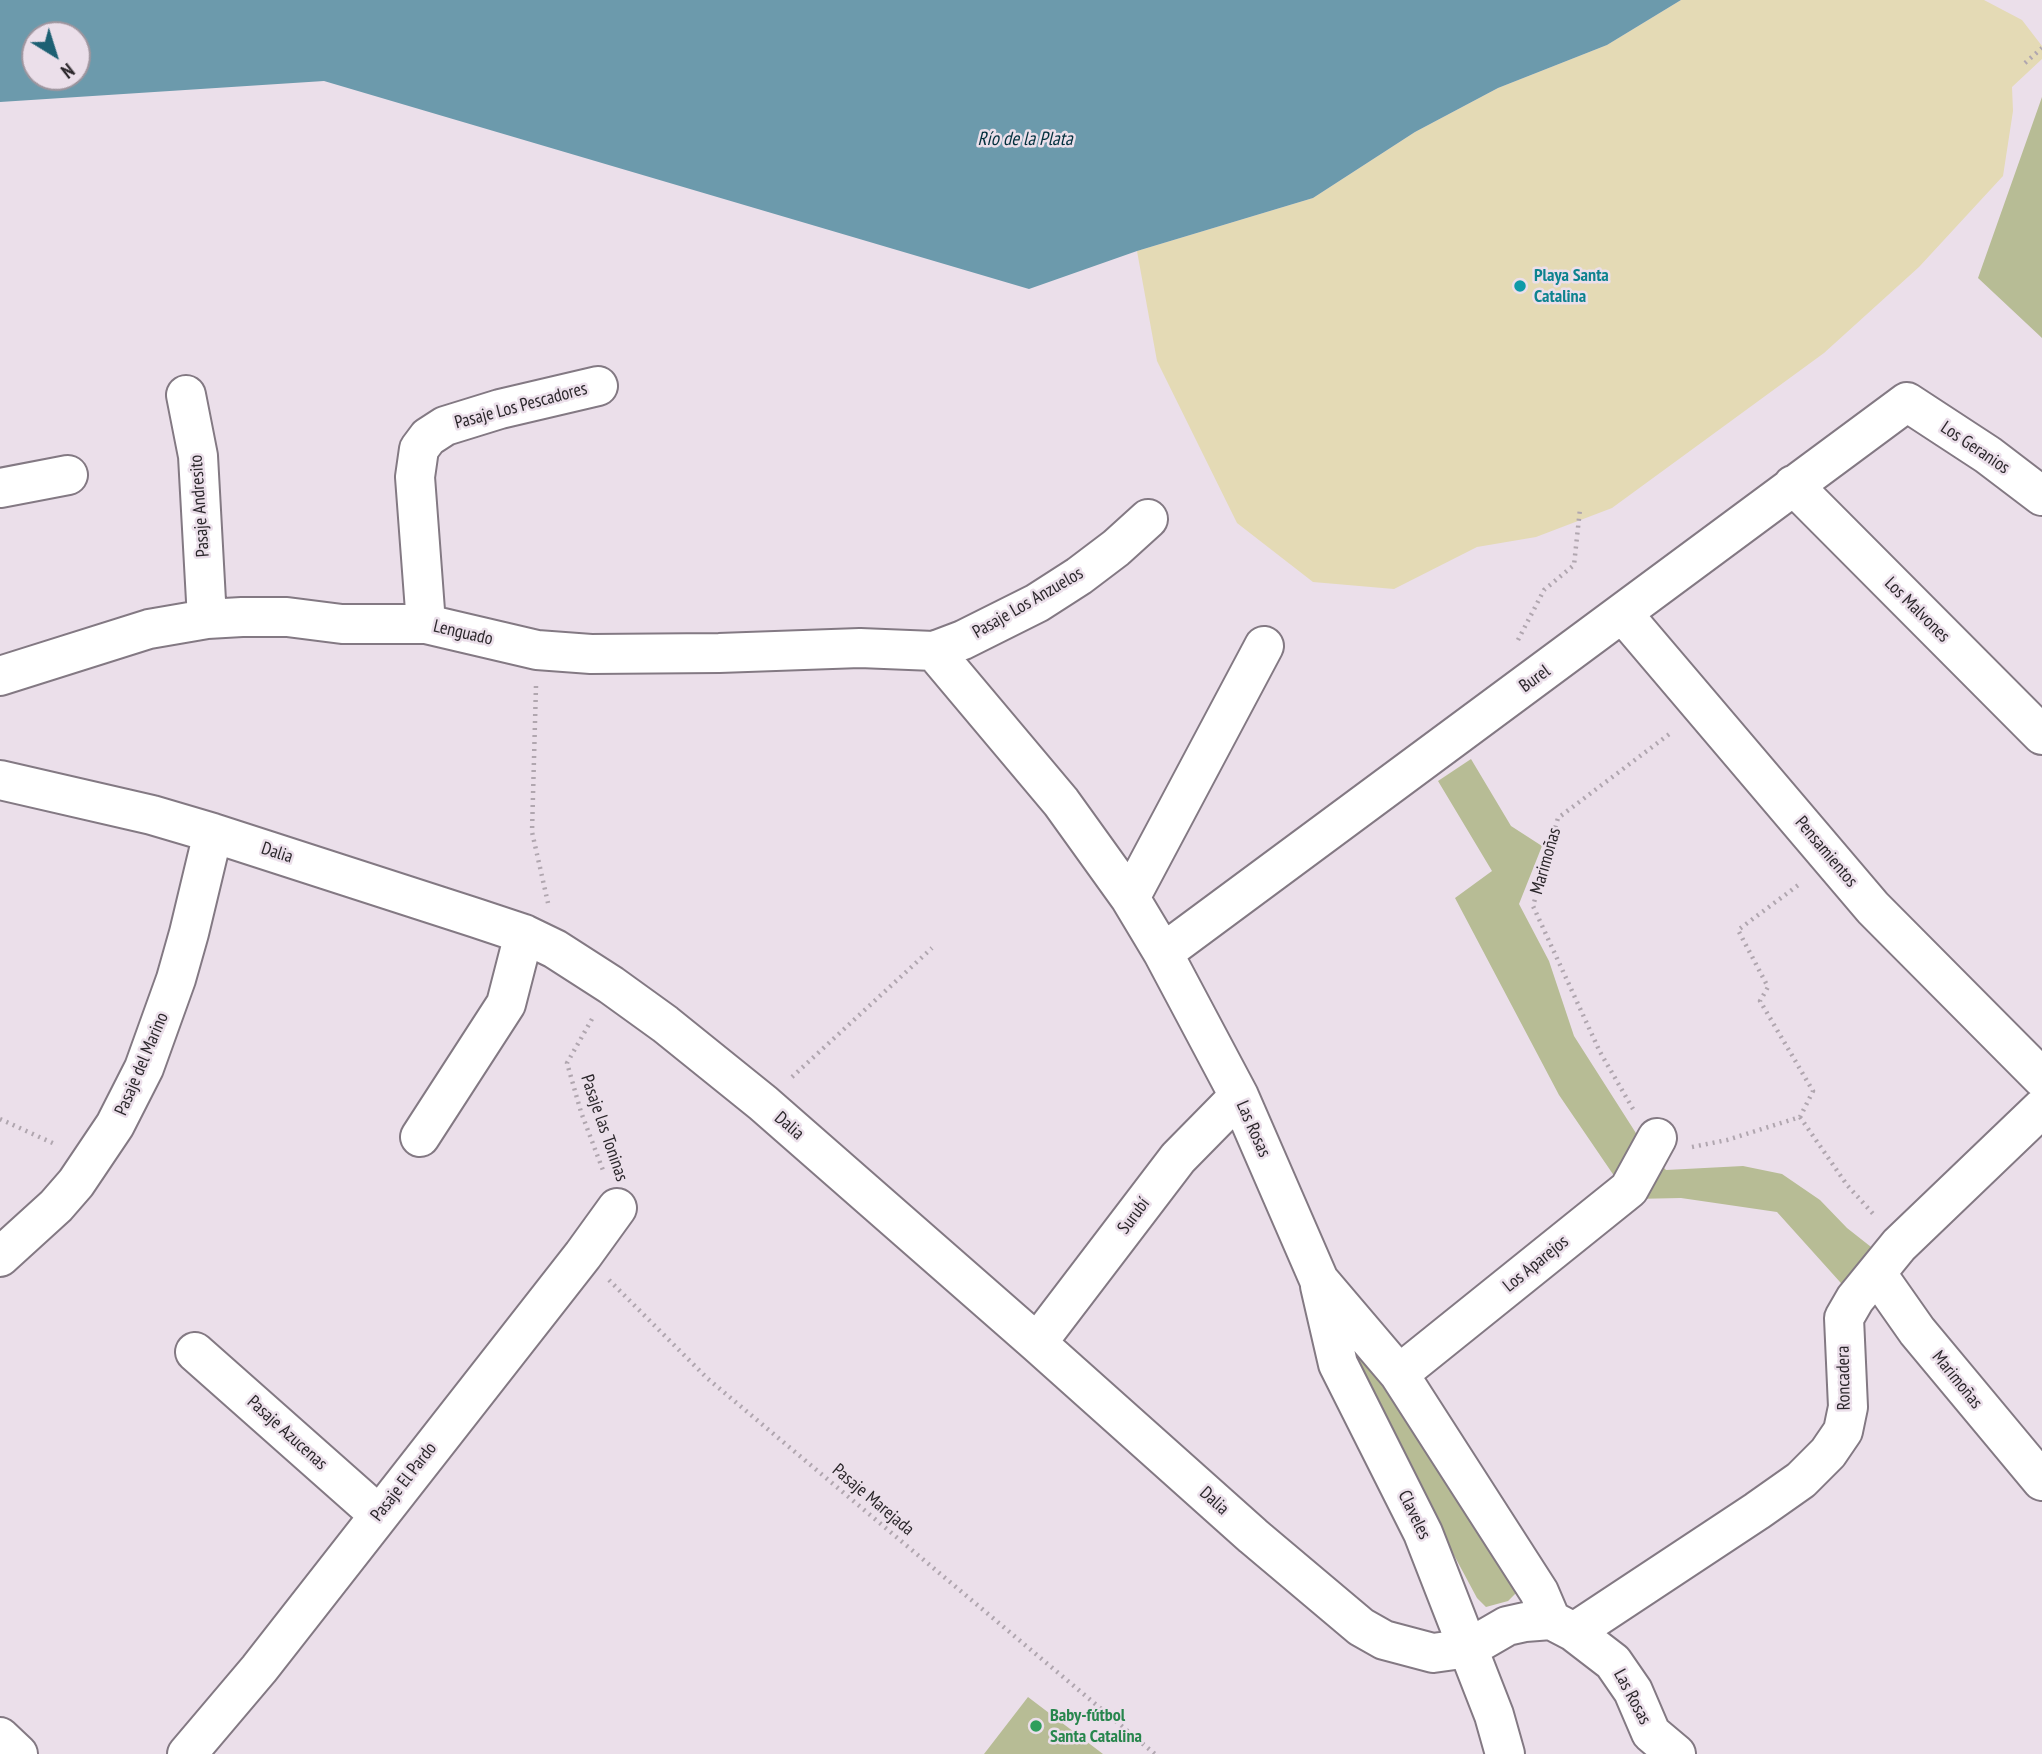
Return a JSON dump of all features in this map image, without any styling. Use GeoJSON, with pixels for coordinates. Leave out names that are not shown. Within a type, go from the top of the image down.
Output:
{"type":"FeatureCollection","features":[{"type":"Feature","properties":{"kind":"street","name":"Pasaje Los Pescadores"},"geometry":{"type":"LineString","coordinates":[[426,624],[415,477],[419,449],[428,437],[445,426],[500,409],[598,386]]}},
{"type":"Feature","properties":{"kind":"street","name":"Pasaje Andresito"},"geometry":{"type":"LineString","coordinates":[[186,395],[198,456],[207,619]]}},
{"type":"Feature","properties":{"kind":"street","name":"Burel"},"geometry":{"type":"LineString","coordinates":[[1163,953],[1907,402]]}},
{"type":"Feature","properties":{"kind":"street","name":"Los Geranios"},"geometry":{"type":"LineString","coordinates":[[1907,402],[1988,455],[2042,496]]}},
{"type":"Feature","properties":{"kind":"street"},"geometry":{"type":"LineString","coordinates":[[0,488],[68,475]]}},
{"type":"Feature","properties":{"kind":"street","name":"Los Malvones"},"geometry":{"type":"LineString","coordinates":[[1793,485],[2042,734]]}},
{"type":"Feature","properties":{"kind":"street","name":"Pasaje Los Anzuelos"},"geometry":{"type":"LineString","coordinates":[[934,651],[963,640],[1037,603],[1079,576],[1148,519]]}},
{"type":"Feature","properties":{"kind":"street","name":"Pensamientos"},"geometry":{"type":"LineString","coordinates":[[1623,614],[1873,908],[2042,1078]]}},
{"type":"Feature","properties":{"kind":"street","name":"Lenguado"},"geometry":{"type":"LineString","coordinates":[[0,676],[149,629],[207,619],[287,617],[342,624],[426,624],[537,650],[590,654],[860,648],[934,651]]}},
{"type":"Feature","properties":{"kind":"street"},"geometry":{"type":"LineString","coordinates":[[1130,898],[1264,646]]}},
{"type":"Feature","properties":{"kind":"street","name":"Las Rosas"},"geometry":{"type":"LineString","coordinates":[[934,651],[1060,802],[1130,898],[1163,953],[1239,1096],[1319,1280],[1399,1374],[1562,1626],[1613,1662],[1633,1691],[1655,1747]]}},
{"type":"Feature","properties":{"kind":"street","name":"Dalia"},"geometry":{"type":"LineString","coordinates":[[0,780],[152,815],[213,833],[539,942],[611,985],[665,1024],[763,1104],[1253,1536],[1361,1627],[1384,1640],[1433,1653],[1469,1648]]}},
{"type":"Feature","properties":{"kind":"street","name":"Pasaje del Marino"},"geometry":{"type":"LineString","coordinates":[[0,1257],[56,1206],[92,1162],[115,1125],[144,1068],[190,933],[213,833]]}},
{"type":"Feature","properties":{"kind":"street"},"geometry":{"type":"LineString","coordinates":[[420,1137],[506,1004],[539,942]]}},
{"type":"Feature","properties":{"kind":"street","name":"Surubí"},"geometry":{"type":"LineString","coordinates":[[1037,1343],[1178,1158],[1239,1096]]}},
{"type":"Feature","properties":{"kind":"street","name":"Roncadera"},"geometry":{"type":"LineString","coordinates":[[1562,1626],[1757,1511],[1801,1480],[1828,1454],[1843,1431],[1848,1406],[1844,1318],[1855,1299],[1899,1245],[2042,1108]]}},
{"type":"Feature","properties":{"kind":"street","name":"Los Aparejos"},"geometry":{"type":"LineString","coordinates":[[1399,1374],[1629,1189],[1657,1138]]}},
{"type":"Feature","properties":{"kind":"street","name":"Pasaje El Pardo"},"geometry":{"type":"LineString","coordinates":[[187,1754],[259,1669],[617,1208]]}},
{"type":"Feature","properties":{"kind":"street","name":"Marimoñas"},"geometry":{"type":"LineString","coordinates":[[1877,1274],[1917,1331],[2042,1481]]}},
{"type":"Feature","properties":{"kind":"street","name":"Claveles"},"geometry":{"type":"LineString","coordinates":[[1319,1280],[1338,1364],[1423,1533],[1494,1714],[1505,1754]]}},
{"type":"Feature","properties":{"kind":"street","name":"Pasaje Azucenas"},"geometry":{"type":"LineString","coordinates":[[195,1352],[379,1514]]}},
{"type":"Feature","properties":{"kind":"street"},"geometry":{"type":"LineString","coordinates":[[1469,1648],[1507,1626],[1525,1622],[1562,1626]]}},
{"type":"Feature","properties":{"kind":"street"},"geometry":{"type":"LineString","coordinates":[[0,1737],[18,1754]]}},
{"type":"Feature","properties":{"kind":"path"},"geometry":{"type":"LineString","coordinates":[[2025,63],[2042,48]]}},
{"type":"Feature","properties":{"kind":"path"},"geometry":{"type":"LineString","coordinates":[[1516,644],[1544,590],[1574,565],[1580,509]]}},
{"type":"Feature","properties":{"kind":"path"},"geometry":{"type":"LineString","coordinates":[[537,650],[532,832],[547,893],[539,942]]}},
{"type":"Feature","properties":{"kind":"path","name":"Marimoñas"},"geometry":{"type":"LineString","coordinates":[[1657,1138],[1629,1103],[1600,1052],[1533,906],[1558,818],[1703,708]]}},
{"type":"Feature","properties":{"kind":"path"},"geometry":{"type":"LineString","coordinates":[[1657,1138],[1690,1147],[1727,1140],[1800,1117],[1813,1091],[1760,1001],[1768,987],[1738,930],[1832,860]]}},
{"type":"Feature","properties":{"kind":"path"},"geometry":{"type":"LineString","coordinates":[[763,1104],[932,948]]}},
{"type":"Feature","properties":{"kind":"path","name":"Pasaje las Toninas"},"geometry":{"type":"LineString","coordinates":[[611,985],[567,1063],[581,1112],[617,1208]]}},
{"type":"Feature","properties":{"kind":"path"},"geometry":{"type":"LineString","coordinates":[[1800,1117],[1847,1185],[1880,1224]]}},
{"type":"Feature","properties":{"kind":"path"},"geometry":{"type":"LineString","coordinates":[[0,1119],[92,1162]]}},
{"type":"Feature","properties":{"kind":"path","name":"Pasaje Marejada"},"geometry":{"type":"LineString","coordinates":[[583,1255],[707,1378],[1155,1754]]}},
{"type":"Feature","properties":{"kind":"green space"},"geometry":{"type":"Polygon","coordinates":[[[2042,97],[2042,338],[1978,278],[2042,97]]]}},
{"type":"Feature","properties":{"kind":"green space"},"geometry":{"type":"Polygon","coordinates":[[[1471,759],[1511,826],[1542,846],[1519,904],[1549,961],[1574,1036],[1648,1152],[1666,1170],[1743,1166],[1782,1174],[1820,1200],[1847,1228],[1880,1254],[1849,1292],[1777,1212],[1681,1198],[1633,1199],[1621,1186],[1559,1095],[1455,898],[1492,871],[1438,781],[1471,759]]]}},
{"type":"Feature","properties":{"kind":"green space"},"geometry":{"type":"Polygon","coordinates":[[[1362,1352],[1518,1591],[1508,1601],[1486,1607],[1477,1598],[1353,1360],[1356,1354],[1362,1352]]]}},
{"type":"Feature","properties":{"kind":"green space","name":"Baby-fútbol Santa Catalina"},"geometry":{"type":"Polygon","coordinates":[[[1028,1697],[1103,1754],[984,1754],[1028,1697]]]}},
{"type":"Feature","properties":{"kind":"sand","name":"Playa Santa Catalina"},"geometry":{"type":"Polygon","coordinates":[[[1681,0],[1984,0],[2022,20],[2042,46],[2042,59],[2012,87],[2013,111],[2003,176],[1919,267],[1824,353],[1612,508],[1536,537],[1477,547],[1394,589],[1313,582],[1237,523],[1157,361],[1137,251],[1313,198],[1415,132],[1498,88],[1607,45],[1681,0]]]}},
{"type":"Feature","properties":{"kind":"water","name":"Río de la Plata"},"geometry":{"type":"Polygon","coordinates":[[[0,0],[1681,0],[1607,45],[1498,88],[1415,132],[1313,198],[1137,251],[1029,289],[324,81],[0,102],[0,0]]]}},
{"type":"Feature","properties":{"kind":"place","name":"Playa Santa Catalina"},"geometry":{"type":"Point","coordinates":[1520,286]}},
{"type":"Feature","properties":{"kind":"place","name":"Baby-fútbol Santa Catalina"},"geometry":{"type":"Point","coordinates":[1036,1726]}}]}
